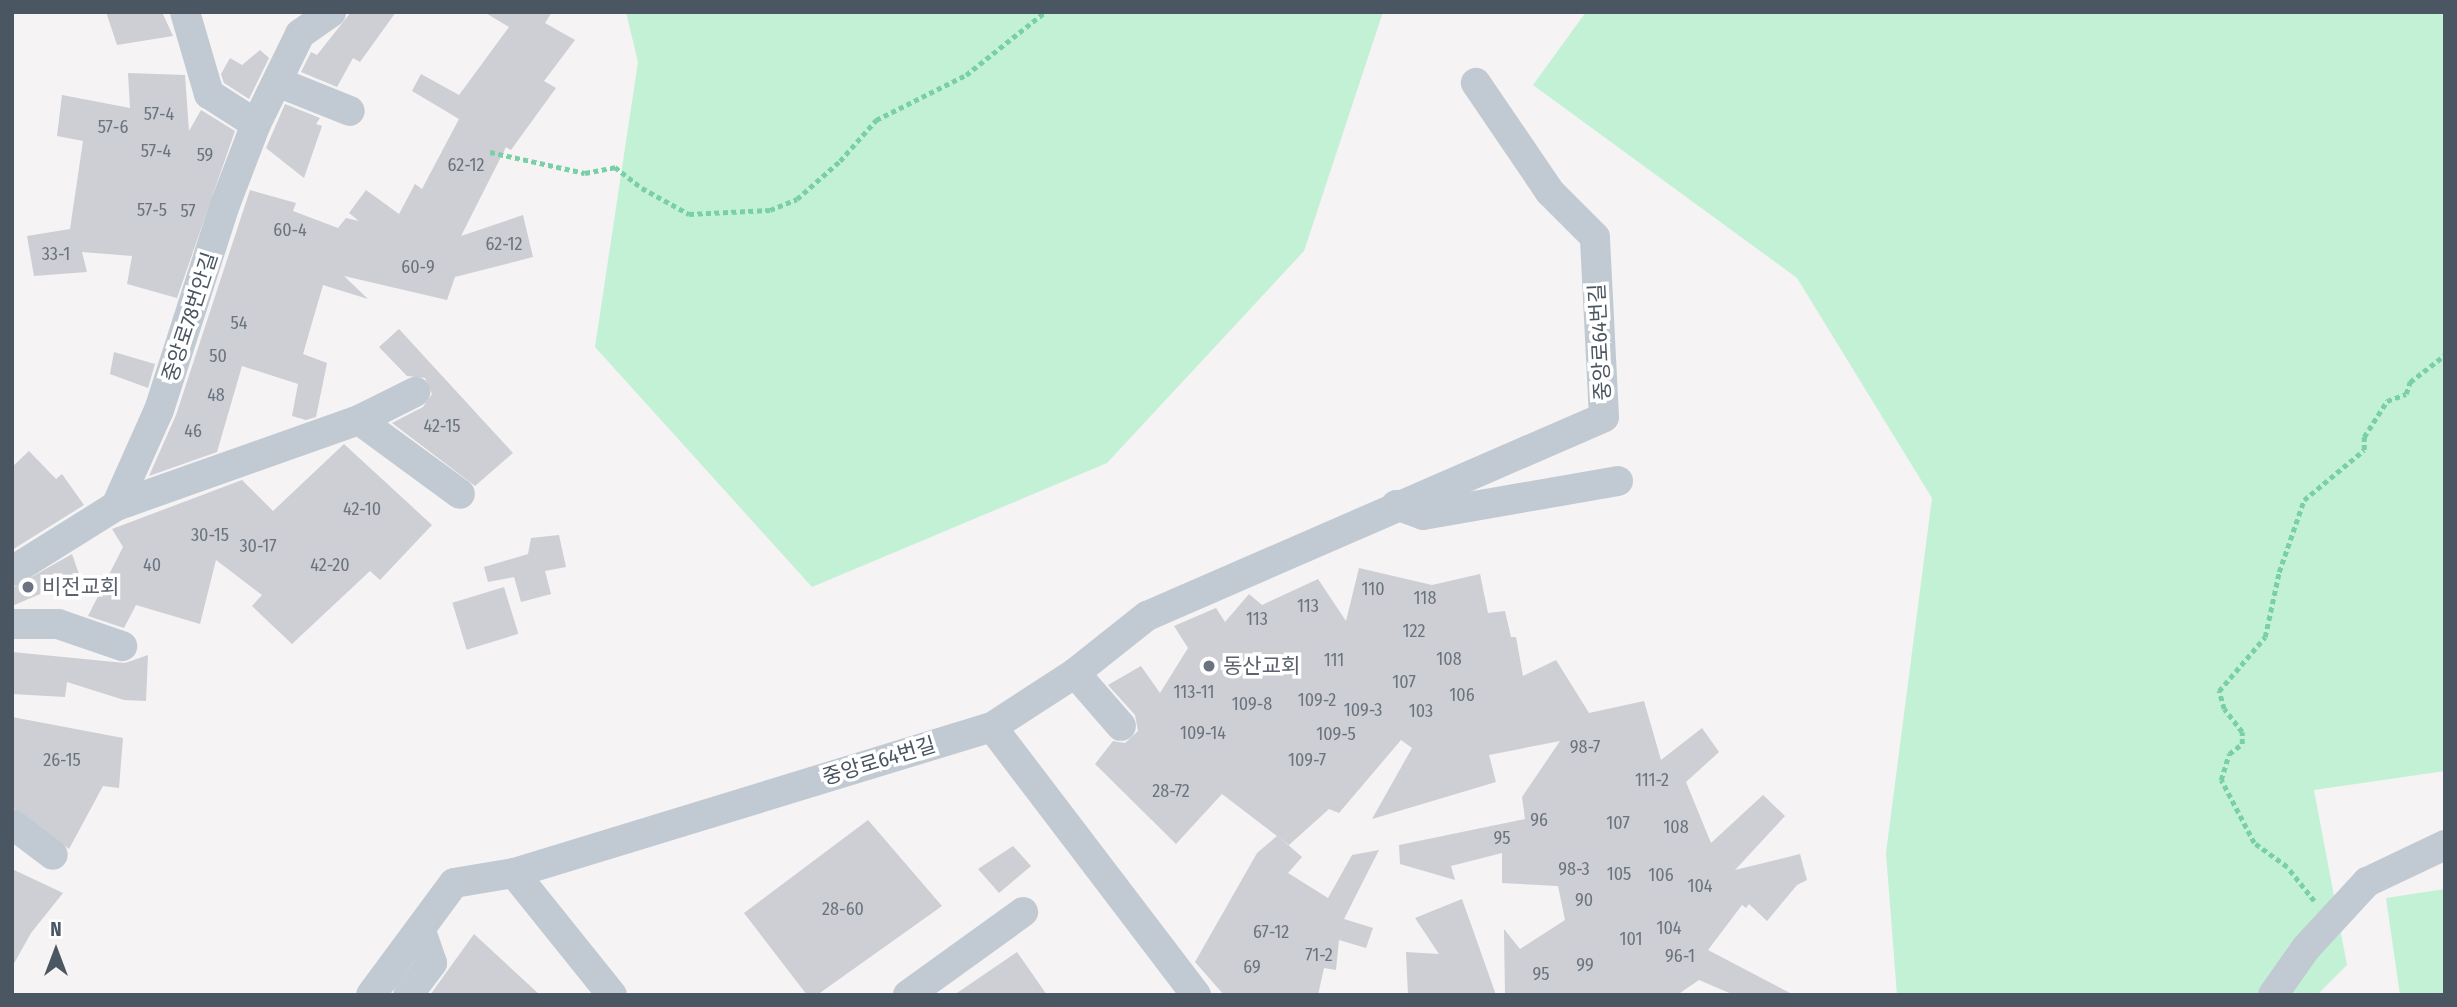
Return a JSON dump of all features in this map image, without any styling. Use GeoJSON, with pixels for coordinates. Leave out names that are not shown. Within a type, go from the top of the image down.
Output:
{"type":"FeatureCollection","features":[{"type":"Feature","properties":{"kind":"street"},"geometry":{"type":"LineString","coordinates":[[185,12],[209,94],[256,124]]}},
{"type":"Feature","properties":{"kind":"street","name":"중앙로78번안길"},"geometry":{"type":"LineString","coordinates":[[116,506],[159,410],[256,124],[280,83],[300,34],[331,12]]}},
{"type":"Feature","properties":{"kind":"street"},"geometry":{"type":"LineString","coordinates":[[280,83],[350,111]]}},
{"type":"Feature","properties":{"kind":"street","name":"중앙로64번길"},"geometry":{"type":"LineString","coordinates":[[371,995],[454,883],[514,873],[992,727],[1075,673],[1147,616],[1396,505],[1604,417],[1595,237],[1550,192],[1476,83]]}},
{"type":"Feature","properties":{"kind":"street"},"geometry":{"type":"LineString","coordinates":[[12,571],[116,506],[359,420],[415,392]]}},
{"type":"Feature","properties":{"kind":"street"},"geometry":{"type":"LineString","coordinates":[[359,420],[460,494]]}},
{"type":"Feature","properties":{"kind":"street"},"geometry":{"type":"LineString","coordinates":[[1396,505],[1423,515],[1618,481]]}},
{"type":"Feature","properties":{"kind":"street"},"geometry":{"type":"LineString","coordinates":[[12,624],[58,624],[122,646]]}},
{"type":"Feature","properties":{"kind":"street"},"geometry":{"type":"LineString","coordinates":[[1075,673],[1121,726]]}},
{"type":"Feature","properties":{"kind":"street"},"geometry":{"type":"LineString","coordinates":[[992,727],[1196,995]]}},
{"type":"Feature","properties":{"kind":"street"},"geometry":{"type":"LineString","coordinates":[[12,824],[53,855]]}},
{"type":"Feature","properties":{"kind":"street"},"geometry":{"type":"LineString","coordinates":[[2273,995],[2330,922],[2367,882],[2445,845]]}},
{"type":"Feature","properties":{"kind":"street"},"geometry":{"type":"LineString","coordinates":[[514,873],[612,995]]}},
{"type":"Feature","properties":{"kind":"street"},"geometry":{"type":"LineString","coordinates":[[908,995],[1023,912]]}},
{"type":"Feature","properties":{"kind":"street"},"geometry":{"type":"LineString","coordinates":[[408,995],[432,963],[420,929]]}},
{"type":"Feature","properties":{"kind":"path"},"geometry":{"type":"LineString","coordinates":[[491,152],[585,173],[615,167],[642,188],[689,214],[770,210],[797,199],[821,179],[876,120],[966,75],[1045,12]]}},
{"type":"Feature","properties":{"kind":"path"},"geometry":{"type":"LineString","coordinates":[[2330,922],[2287,867],[2255,843],[2221,780],[2229,754],[2242,744],[2242,732],[2224,709],[2220,691],[2265,637],[2279,572],[2304,500],[2364,450],[2364,437],[2387,401],[2406,394],[2410,382],[2445,355]]}},
{"type":"Feature","properties":{"kind":"green space"},"geometry":{"type":"Polygon","coordinates":[[[626,12],[1383,12],[1304,251],[1107,463],[812,587],[595,347],[638,62],[626,12]]]}},
{"type":"Feature","properties":{"kind":"green space"},"geometry":{"type":"Polygon","coordinates":[[[1586,12],[2445,12],[2445,771],[2314,790],[2347,965],[2317,995],[1897,995],[1886,853],[1932,498],[1797,278],[1533,85],[1586,12]]]}},
{"type":"Feature","properties":{"kind":"green space"},"geometry":{"type":"Polygon","coordinates":[[[2445,889],[2445,995],[2400,995],[2386,898],[2445,889]]]}},
{"type":"Feature","properties":{"kind":"building"},"geometry":{"type":"Polygon","coordinates":[[[106,12],[162,12],[173,36],[117,45],[106,12]]]}},
{"type":"Feature","properties":{"kind":"building"},"geometry":{"type":"Polygon","coordinates":[[[351,12],[396,12],[360,62],[353,58],[337,87],[301,72],[311,52],[317,55],[351,12]]]}},
{"type":"Feature","properties":{"kind":"building"},"geometry":{"type":"Polygon","coordinates":[[[484,12],[552,12],[545,23],[575,40],[544,81],[556,88],[511,150],[506,147],[461,236],[523,215],[533,257],[455,277],[447,300],[344,276],[368,299],[323,285],[303,354],[327,363],[316,417],[306,420],[292,416],[298,384],[242,366],[217,452],[149,476],[176,415],[250,190],[296,203],[293,211],[338,228],[346,218],[359,221],[349,213],[366,190],[399,214],[415,184],[422,189],[459,119],[412,91],[421,74],[459,95],[509,27],[484,12]]]}},
{"type":"Feature","properties":{"kind":"building"},"geometry":{"type":"Polygon","coordinates":[[[260,50],[269,58],[249,99],[224,83],[221,74],[230,58],[242,65],[260,50]]]}},
{"type":"Feature","properties":{"kind":"building"},"geometry":{"type":"Polygon","coordinates":[[[128,73],[185,75],[189,131],[201,110],[235,131],[177,298],[127,284],[132,256],[82,252],[87,272],[34,276],[27,236],[70,229],[83,141],[57,136],[62,95],[130,108],[128,73]]]}},
{"type":"Feature","properties":{"kind":"building"},"geometry":{"type":"Polygon","coordinates":[[[285,104],[320,118],[316,124],[322,126],[304,178],[266,148],[285,104]]]}},
{"type":"Feature","properties":{"kind":"building"},"geometry":{"type":"Polygon","coordinates":[[[399,329],[513,453],[475,486],[392,423],[423,407],[432,394],[425,378],[407,376],[379,347],[399,329]]]}},
{"type":"Feature","properties":{"kind":"building"},"geometry":{"type":"Polygon","coordinates":[[[114,352],[155,364],[148,388],[110,374],[114,352]]]}},
{"type":"Feature","properties":{"kind":"building"},"geometry":{"type":"Polygon","coordinates":[[[344,444],[432,525],[380,580],[370,571],[292,644],[252,606],[262,595],[216,560],[200,624],[136,605],[124,628],[88,616],[123,547],[112,529],[242,480],[273,511],[344,444]]]}},
{"type":"Feature","properties":{"kind":"building"},"geometry":{"type":"Polygon","coordinates":[[[29,451],[56,479],[62,474],[84,505],[12,550],[12,467],[29,451]]]}},
{"type":"Feature","properties":{"kind":"building"},"geometry":{"type":"Polygon","coordinates":[[[559,535],[566,567],[545,571],[551,594],[521,602],[514,577],[488,582],[484,567],[528,554],[531,538],[559,535]]]}},
{"type":"Feature","properties":{"kind":"building"},"geometry":{"type":"Polygon","coordinates":[[[72,554],[80,577],[12,606],[12,588],[72,554]]]}},
{"type":"Feature","properties":{"kind":"building"},"geometry":{"type":"Polygon","coordinates":[[[1359,568],[1432,585],[1480,574],[1488,613],[1505,611],[1511,637],[1516,637],[1523,676],[1556,660],[1589,713],[1644,701],[1661,760],[1702,728],[1719,752],[1686,782],[1711,843],[1763,795],[1785,816],[1735,870],[1800,854],[1807,880],[1797,885],[1767,921],[1749,904],[1746,908],[1742,905],[1708,950],[1794,995],[1734,995],[1699,980],[1677,995],[1505,995],[1504,929],[1520,949],[1565,920],[1558,886],[1502,883],[1502,853],[1451,866],[1455,880],[1400,864],[1399,845],[1525,819],[1522,797],[1560,741],[1489,755],[1496,782],[1372,819],[1412,748],[1401,740],[1339,813],[1329,809],[1289,845],[1278,836],[1302,857],[1288,873],[1328,898],[1352,855],[1379,850],[1344,919],[1373,928],[1366,948],[1339,940],[1336,970],[1324,968],[1318,995],[1224,995],[1195,962],[1257,853],[1277,836],[1222,794],[1176,844],[1095,764],[1113,741],[1125,743],[1138,731],[1135,715],[1108,685],[1141,666],[1160,693],[1188,648],[1174,626],[1216,608],[1225,622],[1249,594],[1262,605],[1318,579],[1346,621],[1359,568]]]}},
{"type":"Feature","properties":{"kind":"building"},"geometry":{"type":"Polygon","coordinates":[[[504,587],[518,634],[467,650],[452,603],[504,587]]]}},
{"type":"Feature","properties":{"kind":"building"},"geometry":{"type":"Polygon","coordinates":[[[12,652],[125,663],[148,655],[146,701],[124,700],[67,682],[65,697],[12,694],[12,652]]]}},
{"type":"Feature","properties":{"kind":"building"},"geometry":{"type":"Polygon","coordinates":[[[12,717],[123,738],[119,788],[103,786],[69,849],[12,807],[12,717]]]}},
{"type":"Feature","properties":{"kind":"building"},"geometry":{"type":"Polygon","coordinates":[[[868,820],[942,906],[817,995],[807,995],[744,913],[868,820]]]}},
{"type":"Feature","properties":{"kind":"building"},"geometry":{"type":"Polygon","coordinates":[[[1013,846],[1031,866],[999,893],[978,869],[1013,846]]]}},
{"type":"Feature","properties":{"kind":"building"},"geometry":{"type":"Polygon","coordinates":[[[12,869],[63,893],[31,933],[12,967],[12,869]]]}},
{"type":"Feature","properties":{"kind":"building"},"geometry":{"type":"Polygon","coordinates":[[[1462,899],[1496,995],[1408,995],[1406,952],[1439,954],[1415,918],[1462,899]]]}},
{"type":"Feature","properties":{"kind":"building"},"geometry":{"type":"Polygon","coordinates":[[[474,934],[540,995],[430,995],[474,934]]]}},
{"type":"Feature","properties":{"kind":"building"},"geometry":{"type":"Polygon","coordinates":[[[1017,952],[1047,995],[954,995],[1017,952]]]}},
{"type":"Feature","properties":{"kind":"place","name":"비전교회"},"geometry":{"type":"Point","coordinates":[28,587]}},
{"type":"Feature","properties":{"kind":"place","name":"동산교회"},"geometry":{"type":"Point","coordinates":[1209,666]}}]}
